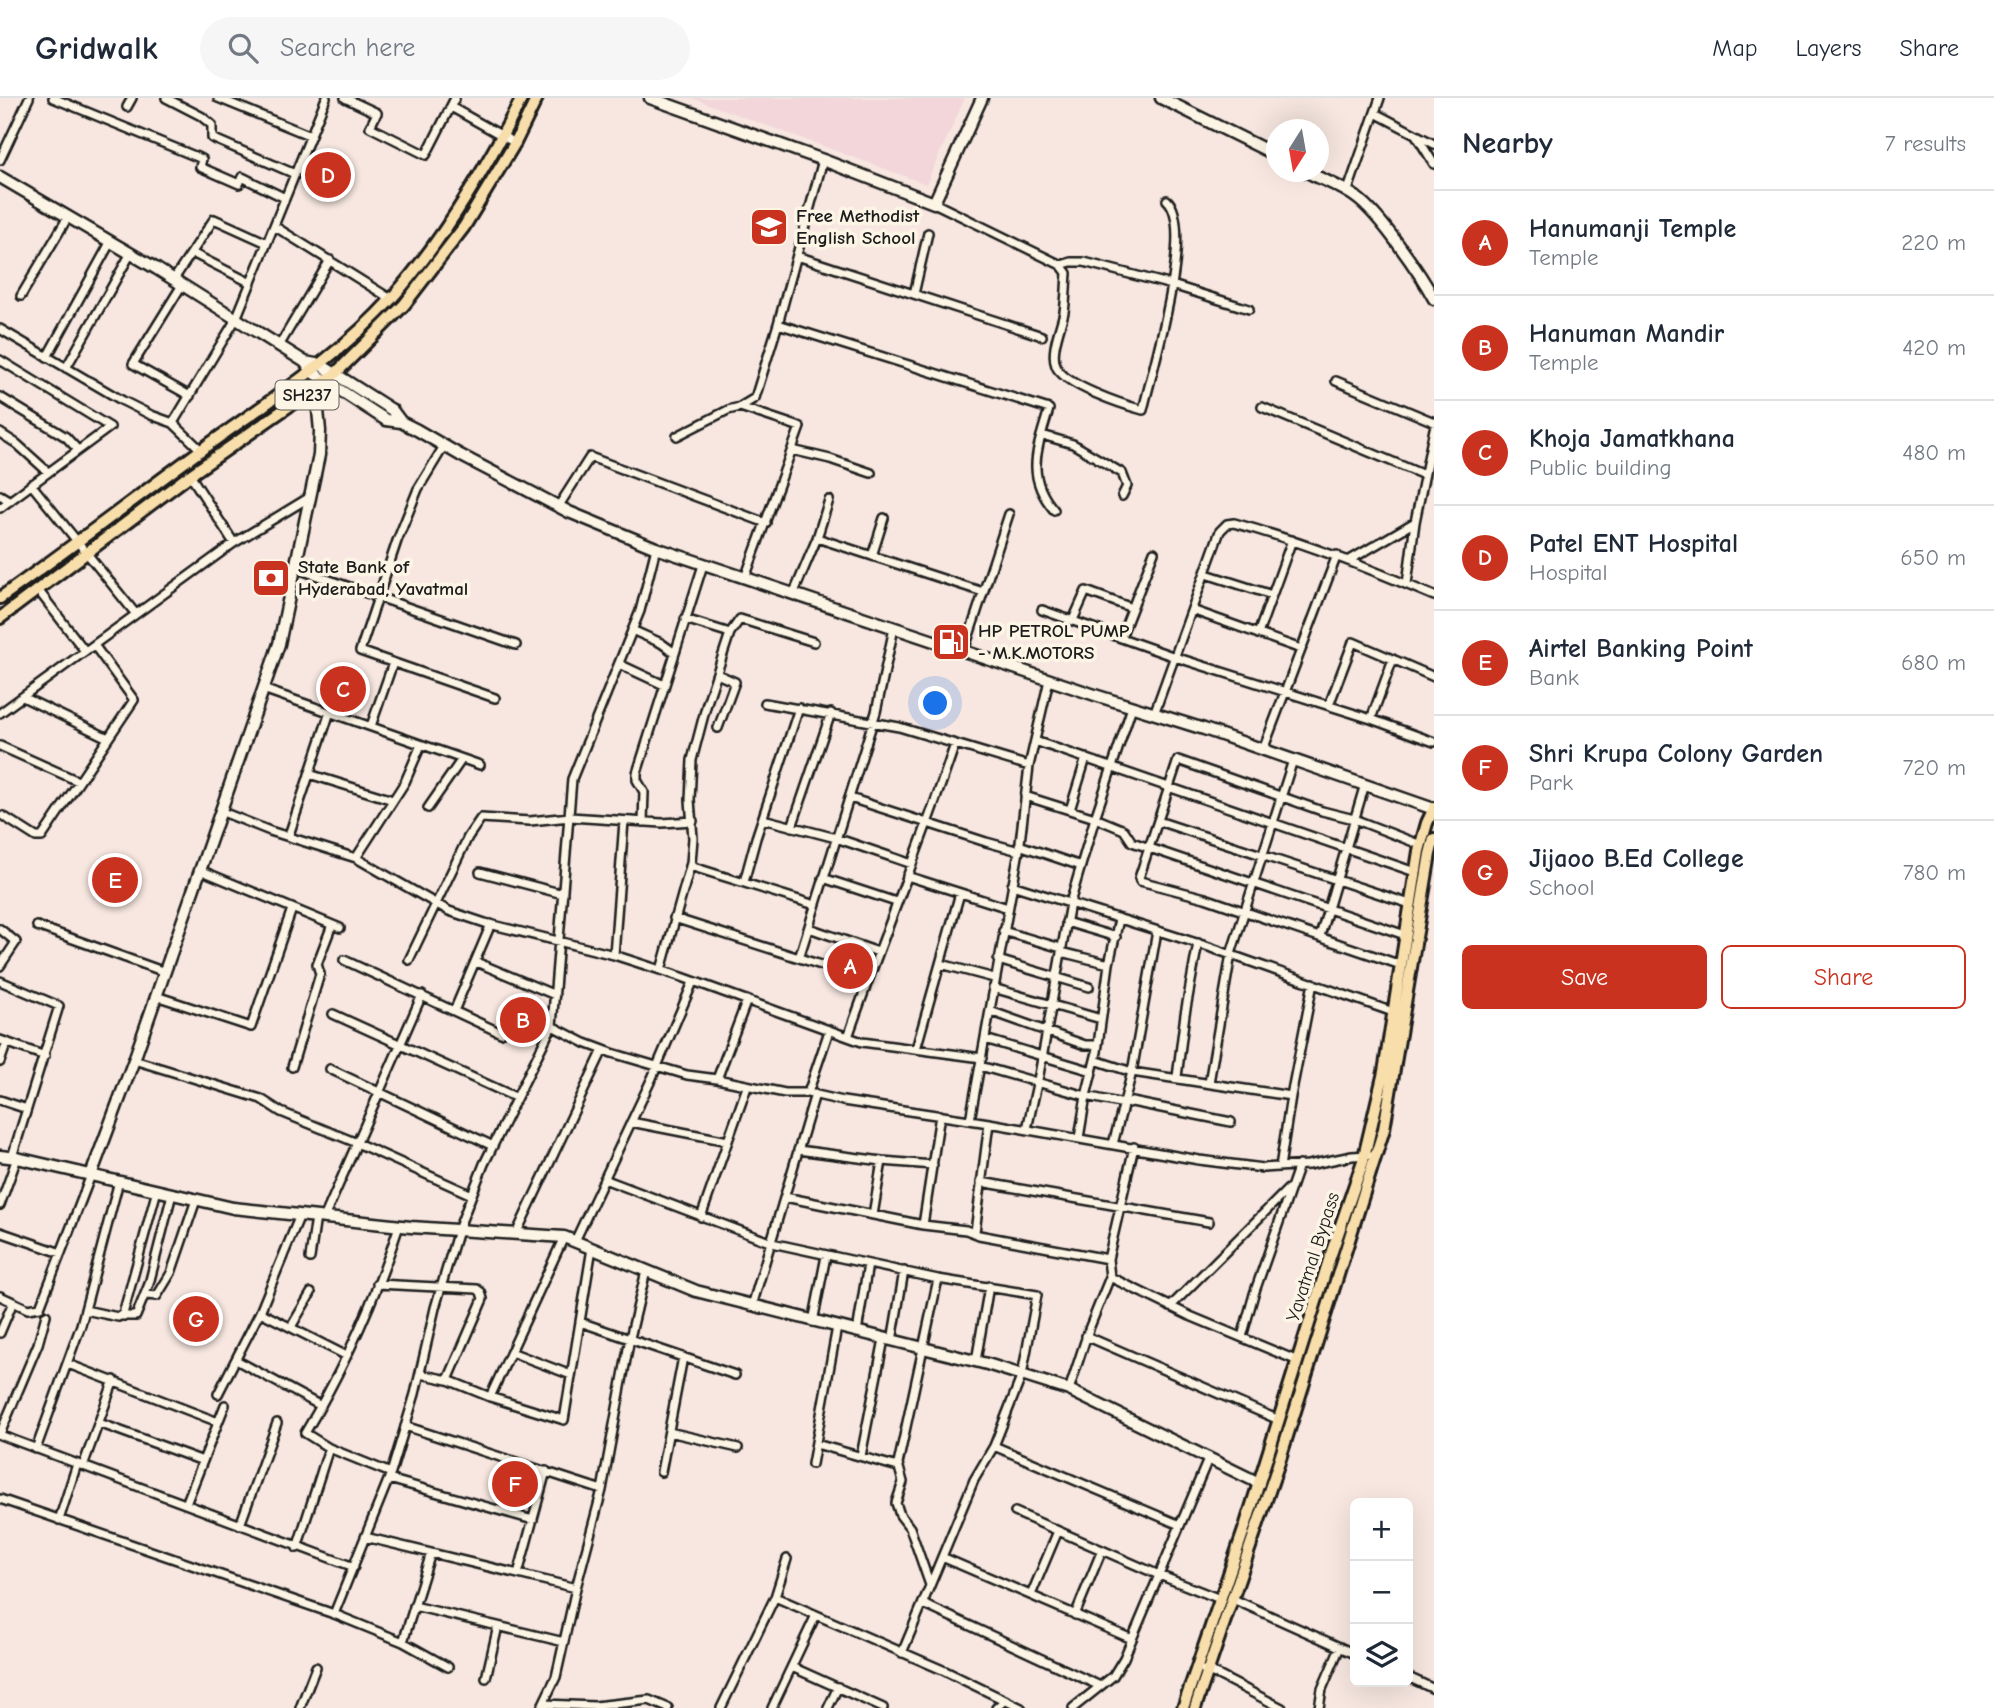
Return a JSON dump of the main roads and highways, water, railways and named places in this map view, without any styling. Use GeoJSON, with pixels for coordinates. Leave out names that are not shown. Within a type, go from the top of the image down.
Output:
{"type":"FeatureCollection","features":[{"type":"Feature","properties":{"kind":"main road","name":"SH237"},"geometry":{"type":"LineString","coordinates":[[0,598],[201,450],[312,373],[391,299],[443,231],[502,136],[522,98]]}},
{"type":"Feature","properties":{"kind":"main road","name":"SH237"},"geometry":{"type":"LineString","coordinates":[[0,618],[190,475],[335,374],[404,305],[464,227],[515,143],[537,98]]}},
{"type":"Feature","properties":{"kind":"main road","name":"Yavatmal Bypass"},"geometry":{"type":"LineString","coordinates":[[1183,1708],[1233,1599],[1370,1156],[1415,873],[1434,807]]}},
{"type":"Feature","properties":{"kind":"main road","name":"Yavatmal Bypass"},"geometry":{"type":"LineString","coordinates":[[1195,1708],[1220,1599],[1298,1361],[1370,1156],[1384,1129],[1434,839]]}},
{"type":"Feature","properties":{"kind":"place","name":"Patel ENT Hospital"},"geometry":{"type":"Point","coordinates":[328,175]}},
{"type":"Feature","properties":{"kind":"place","name":"Free Methodist English School"},"geometry":{"type":"Point","coordinates":[769,227]}},
{"type":"Feature","properties":{"kind":"place","name":"State Bank of Hyderabad, Yavatmal"},"geometry":{"type":"Point","coordinates":[271,578]}},
{"type":"Feature","properties":{"kind":"place","name":"HP PETROL PUMP - M.K.MOTORS"},"geometry":{"type":"Point","coordinates":[951,642]}},
{"type":"Feature","properties":{"kind":"place","name":"Khoja Jamatkhana"},"geometry":{"type":"Point","coordinates":[343,689]}},
{"type":"Feature","properties":{"kind":"place","name":"Airtel Banking Point"},"geometry":{"type":"Point","coordinates":[115,880]}},
{"type":"Feature","properties":{"kind":"place","name":"Hanumanji Temple"},"geometry":{"type":"Point","coordinates":[850,966]}},
{"type":"Feature","properties":{"kind":"place","name":"Hanuman Mandir"},"geometry":{"type":"Point","coordinates":[523,1020]}},
{"type":"Feature","properties":{"kind":"place","name":"Jijaoo B.Ed College"},"geometry":{"type":"Point","coordinates":[196,1319]}},
{"type":"Feature","properties":{"kind":"place","name":"Shri Krupa Colony Garden"},"geometry":{"type":"Point","coordinates":[515,1484]}}]}
